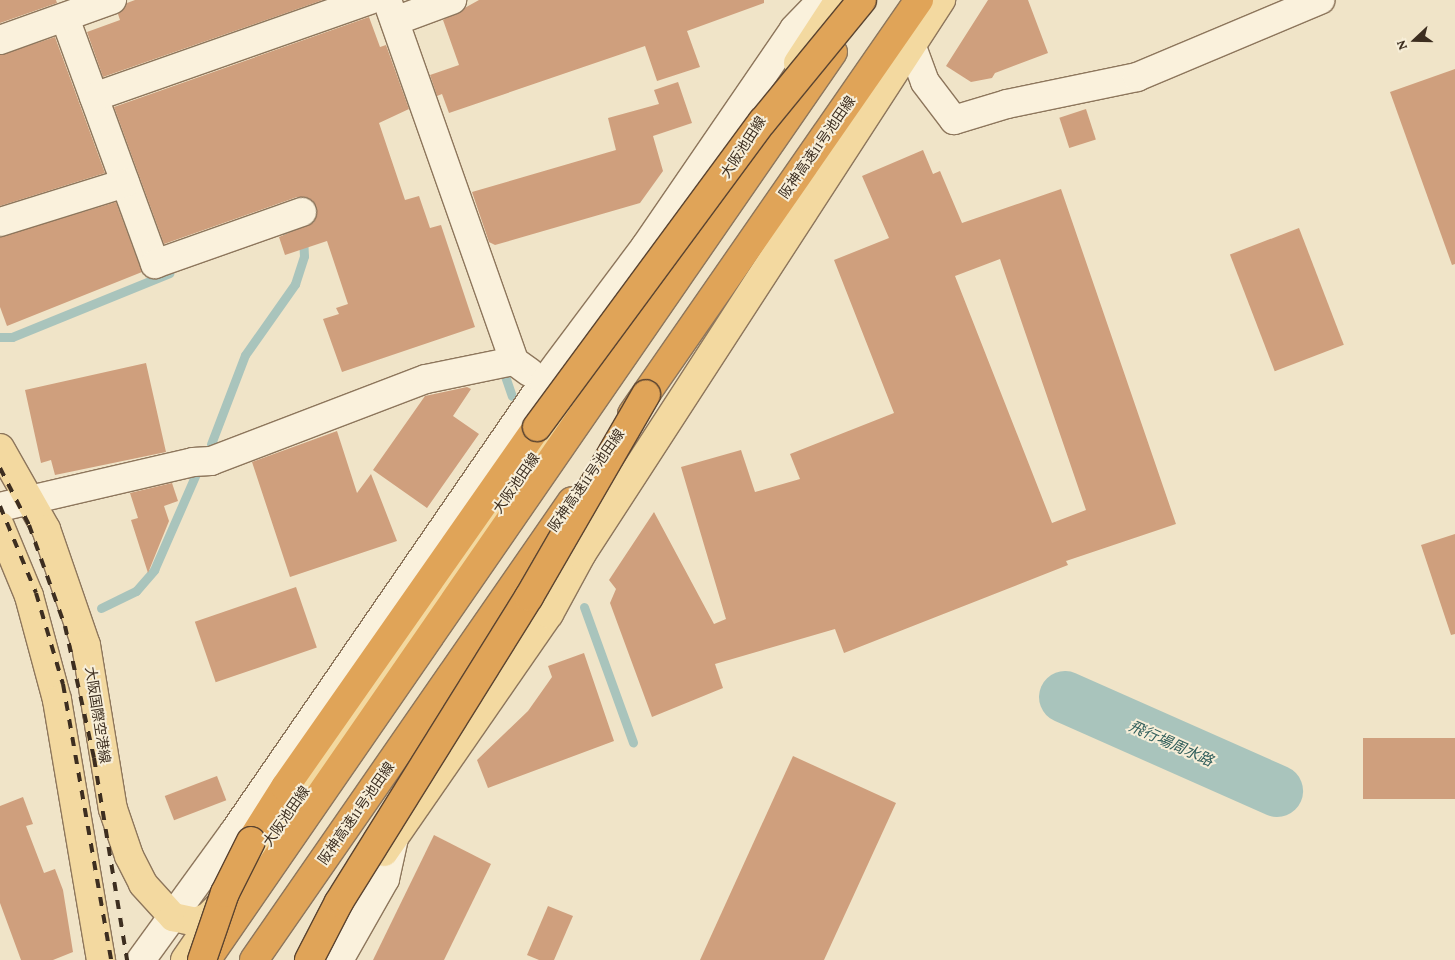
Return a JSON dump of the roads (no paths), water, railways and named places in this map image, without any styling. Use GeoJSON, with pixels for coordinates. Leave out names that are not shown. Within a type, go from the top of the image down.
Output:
{"type":"FeatureCollection","features":[{"type":"Feature","properties":{"kind":"highway"},"geometry":{"type":"LineString","coordinates":[[202,960],[225,893],[251,841],[285,787],[617,316],[764,121],[862,0]]}},
{"type":"Feature","properties":{"kind":"highway"},"geometry":{"type":"LineString","coordinates":[[206,960],[869,0]]}},
{"type":"Feature","properties":{"kind":"highway","name":"阪神高速11号池田線"},"geometry":{"type":"LineString","coordinates":[[256,960],[919,0]]}},
{"type":"Feature","properties":{"kind":"highway"},"geometry":{"type":"LineString","coordinates":[[310,960],[339,902],[529,597],[646,394]]}},
{"type":"Feature","properties":{"kind":"main road","name":"大阪池田線"},"geometry":{"type":"LineString","coordinates":[[184,960],[668,261],[839,0]]}},
{"type":"Feature","properties":{"kind":"main road"},"geometry":{"type":"LineString","coordinates":[[310,960],[549,614],[581,555],[941,0]]}},
{"type":"Feature","properties":{"kind":"main road","name":"大阪国際空港線"},"geometry":{"type":"LineString","coordinates":[[0,448],[46,529],[86,644],[119,831],[143,884],[174,917]]}},
{"type":"Feature","properties":{"kind":"main road"},"geometry":{"type":"LineString","coordinates":[[0,526],[29,596],[57,700],[101,960]]}},
{"type":"Feature","properties":{"kind":"main road"},"geometry":{"type":"LineString","coordinates":[[256,960],[383,788],[497,648],[526,620],[549,614]]}},
{"type":"Feature","properties":{"kind":"main road"},"geometry":{"type":"LineString","coordinates":[[174,917],[196,922],[208,917],[230,896]]}},
{"type":"Feature","properties":{"kind":"street"},"geometry":{"type":"LineString","coordinates":[[0,40],[112,0]]}},
{"type":"Feature","properties":{"kind":"street"},"geometry":{"type":"LineString","coordinates":[[94,97],[370,0]]}},
{"type":"Feature","properties":{"kind":"street"},"geometry":{"type":"LineString","coordinates":[[452,0],[391,10],[514,361],[544,382]]}},
{"type":"Feature","properties":{"kind":"street"},"geometry":{"type":"LineString","coordinates":[[141,960],[174,917],[544,382],[645,247],[794,29],[822,0]]}},
{"type":"Feature","properties":{"kind":"street"},"geometry":{"type":"LineString","coordinates":[[911,44],[924,82],[954,120],[1006,104],[1137,77],[1320,0]]}},
{"type":"Feature","properties":{"kind":"street"},"geometry":{"type":"LineString","coordinates":[[65,18],[155,264],[302,212]]}},
{"type":"Feature","properties":{"kind":"street"},"geometry":{"type":"LineString","coordinates":[[0,222],[125,183]]}},
{"type":"Feature","properties":{"kind":"street"},"geometry":{"type":"LineString","coordinates":[[0,507],[30,498],[193,462],[211,462],[426,378],[514,361]]}},
{"type":"Feature","properties":{"kind":"street"},"geometry":{"type":"LineString","coordinates":[[340,960],[385,879],[394,838]]}},
{"type":"Feature","properties":{"kind":"waterway"},"geometry":{"type":"LineString","coordinates":[[286,232],[312,224]]}},
{"type":"Feature","properties":{"kind":"waterway"},"geometry":{"type":"LineString","coordinates":[[211,444],[245,355],[295,284],[304,256],[303,238]]}},
{"type":"Feature","properties":{"kind":"waterway"},"geometry":{"type":"LineString","coordinates":[[0,337],[12,337],[170,273]]}},
{"type":"Feature","properties":{"kind":"waterway"},"geometry":{"type":"LineString","coordinates":[[505,376],[512,396]]}},
{"type":"Feature","properties":{"kind":"waterway"},"geometry":{"type":"LineString","coordinates":[[101,608],[136,591],[154,570],[196,474]]}},
{"type":"Feature","properties":{"kind":"waterway"},"geometry":{"type":"LineString","coordinates":[[584,607],[633,742]]}},
{"type":"Feature","properties":{"kind":"waterway","name":"飛行場周水路"},"geometry":{"type":"LineString","coordinates":[[1065,697],[1277,791]]}},
{"type":"Feature","properties":{"kind":"railway"},"geometry":{"type":"LineString","coordinates":[[0,468],[29,525],[65,626],[94,758],[127,960]]}},
{"type":"Feature","properties":{"kind":"railway"},"geometry":{"type":"LineString","coordinates":[[0,506],[36,593],[63,684],[111,960]]}}]}
